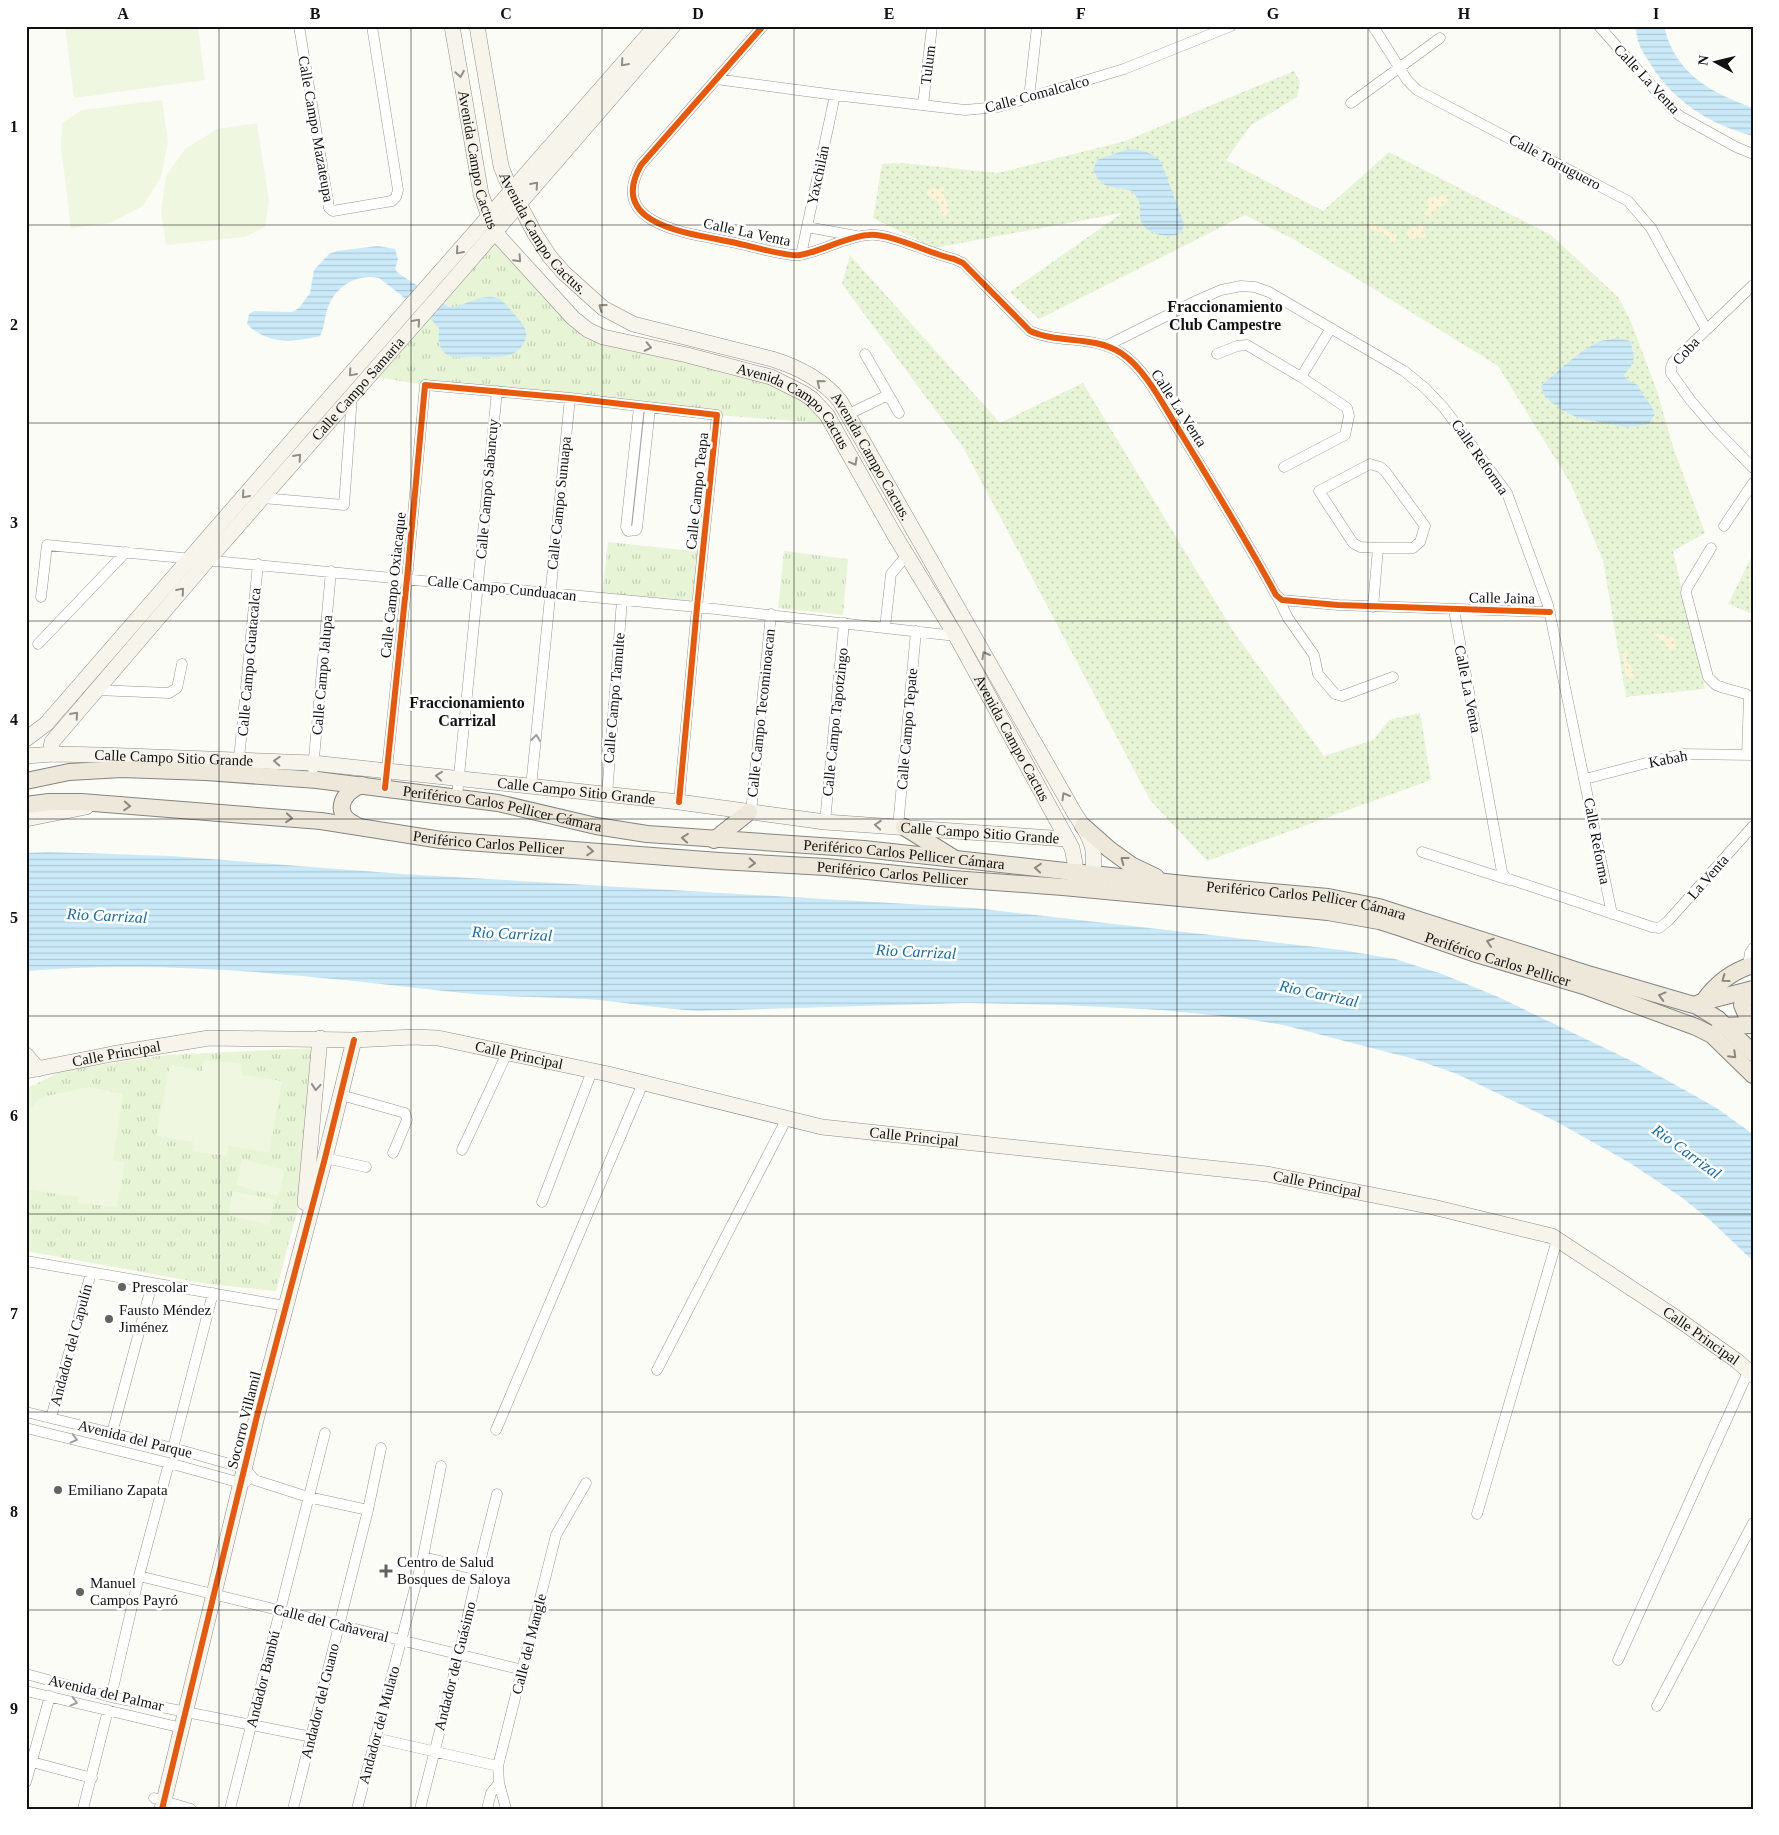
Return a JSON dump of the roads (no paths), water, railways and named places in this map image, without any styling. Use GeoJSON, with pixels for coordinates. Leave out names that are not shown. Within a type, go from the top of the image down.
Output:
{"type":"FeatureCollection","features":[{"type":"Feature","properties":{"kind":"main road","name":"Periférico Carlos Pellicer Cámara"},"geometry":{"type":"LineString","coordinates":[[26,781],[69,772],[122,769],[206,772],[315,780],[457,796],[498,803],[596,826],[647,834],[864,849],[956,860],[1074,880]]}},
{"type":"Feature","properties":{"kind":"main road"},"geometry":{"type":"LineString","coordinates":[[315,780],[328,787],[335,797],[332,816],[321,821]]}},
{"type":"Feature","properties":{"kind":"main road"},"geometry":{"type":"LineString","coordinates":[[356,825],[346,820],[342,804],[344,798],[351,790],[362,785]]}},
{"type":"Feature","properties":{"kind":"main road","name":"Periférico Carlos Pellicer"},"geometry":{"type":"LineString","coordinates":[[26,805],[67,802],[105,804],[321,821],[356,825],[441,840],[826,867],[939,878],[1074,880],[1328,912],[1379,921],[1584,986],[1696,1027],[1707,1013],[1753,1075]]}},
{"type":"Feature","properties":{"kind":"main road"},"geometry":{"type":"LineString","coordinates":[[714,840],[750,812]]}},
{"type":"Feature","properties":{"kind":"main road"},"geometry":{"type":"LineString","coordinates":[[1083,826],[1131,865],[1166,882]]}},
{"type":"Feature","properties":{"kind":"main road"},"geometry":{"type":"LineString","coordinates":[[901,827],[956,860]]}},
{"type":"Feature","properties":{"kind":"main road","name":"Periférico Carlos Pellicer Cámara"},"geometry":{"type":"LineString","coordinates":[[1092,882],[1166,882],[1303,894],[1354,901],[1408,916],[1707,1013],[1727,1027],[1753,1053]]}},
{"type":"Feature","properties":{"kind":"main road"},"geometry":{"type":"LineString","coordinates":[[1707,1013],[1715,987],[1735,972],[1750,965]]}},
{"type":"Feature","properties":{"kind":"main road"},"geometry":{"type":"LineString","coordinates":[[1707,1013],[1753,990]]}},
{"type":"Feature","properties":{"kind":"main road"},"geometry":{"type":"LineString","coordinates":[[1753,990],[1745,996],[1742,1005],[1746,1014],[1753,1018]]}},
{"type":"Feature","properties":{"kind":"main road"},"geometry":{"type":"LineString","coordinates":[[1727,1027],[1753,1025]]}},
{"type":"Feature","properties":{"kind":"street","name":"Calle Campo Mazateupa"},"geometry":{"type":"LineString","coordinates":[[298,26],[330,210],[333,211],[392,201],[397,194],[398,185],[372,26]]}},
{"type":"Feature","properties":{"kind":"street","name":"Avenida Campo Cactus"},"geometry":{"type":"LineString","coordinates":[[452,26],[481,194],[492,224],[512,252],[560,305],[588,330],[603,337],[758,373],[783,382],[812,400],[827,415],[956,636],[1074,853],[1074,880]]}},
{"type":"Feature","properties":{"kind":"street","name":"Avenida Campo Cactus."},"geometry":{"type":"LineString","coordinates":[[477,26],[498,153],[506,179],[535,234],[550,257],[575,285],[603,308],[633,324],[794,366],[815,379],[835,395],[849,414],[1089,835],[1093,844],[1094,855],[1092,882]]}},
{"type":"Feature","properties":{"kind":"street","name":"Calle Campo Samaria"},"geometry":{"type":"LineString","coordinates":[[516,197],[656,26]]}},
{"type":"Feature","properties":{"kind":"street","name":"Calle Campo Samaria"},"geometry":{"type":"LineString","coordinates":[[26,739],[46,724],[190,558],[673,26]]}},
{"type":"Feature","properties":{"kind":"street","name":"Calle La Venta"},"geometry":{"type":"LineString","coordinates":[[762,26],[641,164],[635,177],[633,188],[638,208],[647,218],[672,229],[801,255],[859,237],[869,235],[882,236],[963,263],[1030,331],[1043,337],[1081,340],[1106,346],[1120,352],[1131,361],[1153,388],[1226,507],[1288,618],[1314,655],[1318,674],[1335,694],[1342,696],[1393,677]]}},
{"type":"Feature","properties":{"kind":"street","name":"Tulum"},"geometry":{"type":"LineString","coordinates":[[923,105],[932,26]]}},
{"type":"Feature","properties":{"kind":"street"},"geometry":{"type":"LineString","coordinates":[[1029,98],[1037,26]]}},
{"type":"Feature","properties":{"kind":"street","name":"Calle Comalcalco"},"geometry":{"type":"LineString","coordinates":[[716,79],[835,95],[972,110],[998,107],[1124,69],[1231,26]]}},
{"type":"Feature","properties":{"kind":"street","name":"Calle Tortuguero"},"geometry":{"type":"LineString","coordinates":[[1373,26],[1412,86],[1628,201],[1651,228],[1706,328]]}},
{"type":"Feature","properties":{"kind":"street","name":"Calle La Venta"},"geometry":{"type":"LineString","coordinates":[[1599,26],[1673,110],[1736,147],[1753,154]]}},
{"type":"Feature","properties":{"kind":"street"},"geometry":{"type":"LineString","coordinates":[[1352,103],[1440,38]]}},
{"type":"Feature","properties":{"kind":"street","name":"Yaxchilán"},"geometry":{"type":"LineString","coordinates":[[801,255],[835,95]]}},
{"type":"Feature","properties":{"kind":"street","name":"Calle Campo Samaria"},"geometry":{"type":"LineString","coordinates":[[54,754],[51,747],[52,742],[208,559],[352,396],[492,224]]}},
{"type":"Feature","properties":{"kind":"street"},"geometry":{"type":"LineString","coordinates":[[807,228],[859,237]]}},
{"type":"Feature","properties":{"kind":"street","name":"Coba"},"geometry":{"type":"LineString","coordinates":[[1753,285],[1706,328],[1673,362],[1671,367],[1671,373],[1691,401],[1753,468]]}},
{"type":"Feature","properties":{"kind":"street","name":"Calle Reforma"},"geometry":{"type":"LineString","coordinates":[[1106,346],[1210,294],[1241,286],[1256,287],[1269,292],[1404,371],[1425,388],[1444,408],[1507,493],[1547,598],[1612,914]]}},
{"type":"Feature","properties":{"kind":"street"},"geometry":{"type":"LineString","coordinates":[[1301,377],[1330,328]]}},
{"type":"Feature","properties":{"kind":"street"},"geometry":{"type":"LineString","coordinates":[[1217,354],[1247,344],[1347,408],[1349,416],[1347,432],[1342,437],[1284,467]]}},
{"type":"Feature","properties":{"kind":"street"},"geometry":{"type":"LineString","coordinates":[[865,354],[899,413]]}},
{"type":"Feature","properties":{"kind":"street","name":"Calle Campo Teapa"},"geometry":{"type":"LineString","coordinates":[[425,385],[570,398],[718,415],[697,607],[679,802]]}},
{"type":"Feature","properties":{"kind":"street","name":"Calle Campo Oxiacaque"},"geometry":{"type":"LineString","coordinates":[[385,788],[425,385]]}},
{"type":"Feature","properties":{"kind":"street","name":"Calle Campo Sabancuy"},"geometry":{"type":"LineString","coordinates":[[457,796],[479,586],[496,391]]}},
{"type":"Feature","properties":{"kind":"street"},"geometry":{"type":"LineString","coordinates":[[849,414],[888,395]]}},
{"type":"Feature","properties":{"kind":"street"},"geometry":{"type":"LineString","coordinates":[[262,498],[344,504],[352,396]]}},
{"type":"Feature","properties":{"kind":"street","name":"Calle Campo Sunuapa"},"geometry":{"type":"LineString","coordinates":[[531,787],[570,398]]}},
{"type":"Feature","properties":{"kind":"street"},"geometry":{"type":"LineString","coordinates":[[639,407],[626,527],[628,531],[637,528],[650,408]]}},
{"type":"Feature","properties":{"kind":"street"},"geometry":{"type":"LineString","coordinates":[[1370,464],[1380,467],[1385,471],[1425,526],[1420,542],[1413,548],[1378,548],[1360,547],[1353,543],[1319,492],[1370,464]]}},
{"type":"Feature","properties":{"kind":"street"},"geometry":{"type":"LineString","coordinates":[[1724,526],[1753,483]]}},
{"type":"Feature","properties":{"kind":"street","name":"Calle Campo Cunduacan"},"geometry":{"type":"LineString","coordinates":[[41,597],[47,545],[771,614],[956,636]]}},
{"type":"Feature","properties":{"kind":"street"},"geometry":{"type":"LineString","coordinates":[[1374,607],[1378,548]]}},
{"type":"Feature","properties":{"kind":"street"},"geometry":{"type":"LineString","coordinates":[[1710,548],[1687,588],[1686,594],[1708,677],[1720,686],[1746,694],[1749,697],[1750,755]]}},
{"type":"Feature","properties":{"kind":"street"},"geometry":{"type":"LineString","coordinates":[[38,644],[126,552]]}},
{"type":"Feature","properties":{"kind":"street"},"geometry":{"type":"LineString","coordinates":[[885,628],[891,574],[907,555]]}},
{"type":"Feature","properties":{"kind":"street","name":"Calle Campo Guatacalca"},"geometry":{"type":"LineString","coordinates":[[240,759],[258,564]]}},
{"type":"Feature","properties":{"kind":"street","name":"Calle Campo Jalupa"},"geometry":{"type":"LineString","coordinates":[[315,780],[314,763],[331,571]]}},
{"type":"Feature","properties":{"kind":"street"},"geometry":{"type":"LineString","coordinates":[[1276,596],[1280,600],[1286,601],[1454,610]]}},
{"type":"Feature","properties":{"kind":"street","name":"Calle Campo Tamulte"},"geometry":{"type":"LineString","coordinates":[[607,795],[622,600]]}},
{"type":"Feature","properties":{"kind":"street","name":"Calle La Venta"},"geometry":{"type":"LineString","coordinates":[[1454,610],[1502,872],[1506,878],[1512,881]]}},
{"type":"Feature","properties":{"kind":"street","name":"Calle Jaina"},"geometry":{"type":"LineString","coordinates":[[1454,610],[1550,612]]}},
{"type":"Feature","properties":{"kind":"street","name":"Calle Campo Tecominoacan"},"geometry":{"type":"LineString","coordinates":[[750,812],[771,614]]}},
{"type":"Feature","properties":{"kind":"street","name":"Calle Campo Tapotzingo"},"geometry":{"type":"LineString","coordinates":[[825,822],[844,623]]}},
{"type":"Feature","properties":{"kind":"street","name":"Calle Campo Tepate"},"geometry":{"type":"LineString","coordinates":[[901,827],[916,631]]}},
{"type":"Feature","properties":{"kind":"street"},"geometry":{"type":"LineString","coordinates":[[96,690],[169,694],[178,688],[182,664]]}},
{"type":"Feature","properties":{"kind":"street","name":"Calle Campo Sitio Grande"},"geometry":{"type":"LineString","coordinates":[[26,756],[54,754],[314,763],[679,802],[825,822],[1066,839]]}},
{"type":"Feature","properties":{"kind":"street","name":"Kabah"},"geometry":{"type":"LineString","coordinates":[[1585,779],[1682,754],[1750,755]]}},
{"type":"Feature","properties":{"kind":"street"},"geometry":{"type":"LineString","coordinates":[[26,819],[105,804]]}},
{"type":"Feature","properties":{"kind":"street","name":"La Venta"},"geometry":{"type":"LineString","coordinates":[[1612,914],[1652,927],[1661,927],[1753,826]]}},
{"type":"Feature","properties":{"kind":"street"},"geometry":{"type":"LineString","coordinates":[[1422,852],[1612,914]]}},
{"type":"Feature","properties":{"kind":"street"},"geometry":{"type":"LineString","coordinates":[[1750,965],[1750,952],[1753,948]]}},
{"type":"Feature","properties":{"kind":"street","name":"Calle Principal"},"geometry":{"type":"LineString","coordinates":[[32,1070],[112,1054],[209,1038],[320,1038],[354,1040],[413,1037],[438,1038],[592,1071],[822,1127],[1267,1174],[1433,1207],[1552,1236],[1675,1317],[1751,1372]]}},
{"type":"Feature","properties":{"kind":"street","name":"Socorro Villamil"},"geometry":{"type":"LineString","coordinates":[[158,1804],[209,1593],[242,1476],[306,1200],[320,1038]]}},
{"type":"Feature","properties":{"kind":"street","name":"Socorro Villamil"},"geometry":{"type":"LineString","coordinates":[[282,1305],[325,1158],[354,1040]]}},
{"type":"Feature","properties":{"kind":"street"},"geometry":{"type":"LineString","coordinates":[[462,1150],[507,1052]]}},
{"type":"Feature","properties":{"kind":"street"},"geometry":{"type":"LineString","coordinates":[[26,1055],[32,1070],[26,1084]]}},
{"type":"Feature","properties":{"kind":"street"},"geometry":{"type":"LineString","coordinates":[[542,1202],[592,1071]]}},
{"type":"Feature","properties":{"kind":"street"},"geometry":{"type":"LineString","coordinates":[[496,1430],[643,1083]]}},
{"type":"Feature","properties":{"kind":"street"},"geometry":{"type":"LineString","coordinates":[[340,1095],[405,1113],[407,1120],[393,1153]]}},
{"type":"Feature","properties":{"kind":"street"},"geometry":{"type":"LineString","coordinates":[[657,1370],[787,1118]]}},
{"type":"Feature","properties":{"kind":"street"},"geometry":{"type":"LineString","coordinates":[[325,1158],[366,1166]]}},
{"type":"Feature","properties":{"kind":"street"},"geometry":{"type":"LineString","coordinates":[[1477,1514],[1557,1240]]}},
{"type":"Feature","properties":{"kind":"street"},"geometry":{"type":"LineString","coordinates":[[27,1263],[282,1305]]}},
{"type":"Feature","properties":{"kind":"street","name":"Andador del Capulín"},"geometry":{"type":"LineString","coordinates":[[51,1418],[91,1273]]}},
{"type":"Feature","properties":{"kind":"street"},"geometry":{"type":"LineString","coordinates":[[112,1433],[152,1284]]}},
{"type":"Feature","properties":{"kind":"street"},"geometry":{"type":"LineString","coordinates":[[173,1448],[213,1293]]}},
{"type":"Feature","properties":{"kind":"street"},"geometry":{"type":"LineString","coordinates":[[1618,1660],[1751,1372]]}},
{"type":"Feature","properties":{"kind":"street","name":"Avenida del Parque"},"geometry":{"type":"LineString","coordinates":[[26,1412],[173,1448],[242,1476]]}},
{"type":"Feature","properties":{"kind":"street","name":"Avenida del Parque"},"geometry":{"type":"LineString","coordinates":[[26,1428],[169,1463],[242,1476]]}},
{"type":"Feature","properties":{"kind":"street","name":"Andador Bambú"},"geometry":{"type":"LineString","coordinates":[[230,1809],[325,1433]]}},
{"type":"Feature","properties":{"kind":"street","name":"Andador del Guano"},"geometry":{"type":"LineString","coordinates":[[293,1809],[340,1625],[381,1448]]}},
{"type":"Feature","properties":{"kind":"street"},"geometry":{"type":"LineString","coordinates":[[111,1697],[139,1576],[169,1463]]}},
{"type":"Feature","properties":{"kind":"street","name":"Andador del Mulato"},"geometry":{"type":"LineString","coordinates":[[357,1809],[423,1557],[441,1466]]}},
{"type":"Feature","properties":{"kind":"street"},"geometry":{"type":"LineString","coordinates":[[242,1476],[308,1497],[368,1510]]}},
{"type":"Feature","properties":{"kind":"street","name":"Calle del Mangle"},"geometry":{"type":"LineString","coordinates":[[506,1809],[499,1783],[498,1766],[556,1535],[586,1483]]}},
{"type":"Feature","properties":{"kind":"street","name":"Andador del Guásimo"},"geometry":{"type":"LineString","coordinates":[[420,1809],[497,1494]]}},
{"type":"Feature","properties":{"kind":"street"},"geometry":{"type":"LineString","coordinates":[[1657,1706],[1753,1523]]}},
{"type":"Feature","properties":{"kind":"street"},"geometry":{"type":"LineString","coordinates":[[423,1557],[478,1570]]}},
{"type":"Feature","properties":{"kind":"street","name":"Calle del Cañaveral"},"geometry":{"type":"LineString","coordinates":[[139,1576],[523,1670]]}},
{"type":"Feature","properties":{"kind":"street","name":"Avenida del Palmar"},"geometry":{"type":"LineString","coordinates":[[26,1674],[111,1697],[312,1737]]}},
{"type":"Feature","properties":{"kind":"street","name":"Avenida del Palmar"},"geometry":{"type":"LineString","coordinates":[[26,1691],[177,1727]]}},
{"type":"Feature","properties":{"kind":"street"},"geometry":{"type":"LineString","coordinates":[[26,1782],[50,1696]]}},
{"type":"Feature","properties":{"kind":"street"},"geometry":{"type":"LineString","coordinates":[[84,1809],[108,1710]]}},
{"type":"Feature","properties":{"kind":"street"},"geometry":{"type":"LineString","coordinates":[[375,1738],[498,1766]]}},
{"type":"Feature","properties":{"kind":"street"},"geometry":{"type":"LineString","coordinates":[[32,1762],[92,1778]]}},
{"type":"Feature","properties":{"kind":"street"},"geometry":{"type":"LineString","coordinates":[[487,1809],[491,1793],[499,1783]]}},
{"type":"Feature","properties":{"kind":"street"},"geometry":{"type":"LineString","coordinates":[[158,1804],[191,1809]]}},
{"type":"Feature","properties":{"kind":"water"},"geometry":{"type":"Polygon","coordinates":[[[1635,26],[1664,26],[1676,57],[1696,79],[1722,95],[1753,108],[1753,136],[1708,118],[1682,101],[1660,78],[1651,65],[1638,41],[1635,26]]]}},
{"type":"Feature","properties":{"kind":"water"},"geometry":{"type":"Polygon","coordinates":[[[1128,149],[1146,152],[1161,162],[1183,221],[1183,228],[1175,236],[1160,235],[1147,229],[1141,219],[1139,201],[1132,191],[1105,185],[1093,170],[1097,160],[1128,149]]]}},
{"type":"Feature","properties":{"kind":"water"},"geometry":{"type":"Polygon","coordinates":[[[378,246],[395,249],[398,259],[395,269],[398,273],[449,307],[487,297],[497,298],[503,302],[524,327],[526,336],[521,347],[511,355],[497,357],[462,358],[448,355],[440,347],[439,328],[429,317],[379,278],[370,277],[354,280],[340,289],[330,302],[320,336],[301,340],[272,339],[263,336],[247,324],[249,314],[254,311],[292,312],[299,308],[310,293],[314,270],[329,254],[337,251],[378,246]]]}},
{"type":"Feature","properties":{"kind":"water"},"geometry":{"type":"Polygon","coordinates":[[[1617,338],[1630,341],[1633,359],[1631,366],[1624,375],[1627,380],[1638,385],[1653,410],[1655,414],[1649,424],[1626,427],[1578,418],[1562,410],[1545,397],[1541,386],[1570,361],[1594,344],[1617,338]]]}},
{"type":"Feature","properties":{"kind":"water","name":"Rio Carrizal"},"geometry":{"type":"Polygon","coordinates":[[[26,853],[172,856],[403,874],[975,908],[1342,950],[1395,959],[1442,974],[1496,996],[1636,1063],[1715,1107],[1753,1134],[1753,1261],[1710,1220],[1681,1197],[1630,1163],[1557,1122],[1457,1074],[1414,1059],[1283,1025],[1241,1018],[1161,1010],[1062,1005],[965,1003],[698,1011],[597,1000],[471,994],[347,980],[240,971],[133,967],[26,971],[26,853]]]}},
{"type":"Feature","properties":{"kind":"place","name":"Prescolar"},"geometry":{"type":"Point","coordinates":[122,1287]}},
{"type":"Feature","properties":{"kind":"place","name":"Fausto Méndez Jiménez"},"geometry":{"type":"Point","coordinates":[109,1319]}},
{"type":"Feature","properties":{"kind":"place","name":"Emiliano Zapata"},"geometry":{"type":"Point","coordinates":[58,1490]}},
{"type":"Feature","properties":{"kind":"place","name":"Centro de Salud Bosques de Saloya"},"geometry":{"type":"Point","coordinates":[386,1571]}},
{"type":"Feature","properties":{"kind":"place","name":"Manuel Campos Payró"},"geometry":{"type":"Point","coordinates":[80,1592]}},
{"type":"Feature","properties":{"kind":"district","name":"Fraccionamiento Club Campestre"},"geometry":{"type":"Point","coordinates":[1225,315]}},
{"type":"Feature","properties":{"kind":"district","name":"Fraccionamiento Carrizal"},"geometry":{"type":"Point","coordinates":[467,711]}}]}
